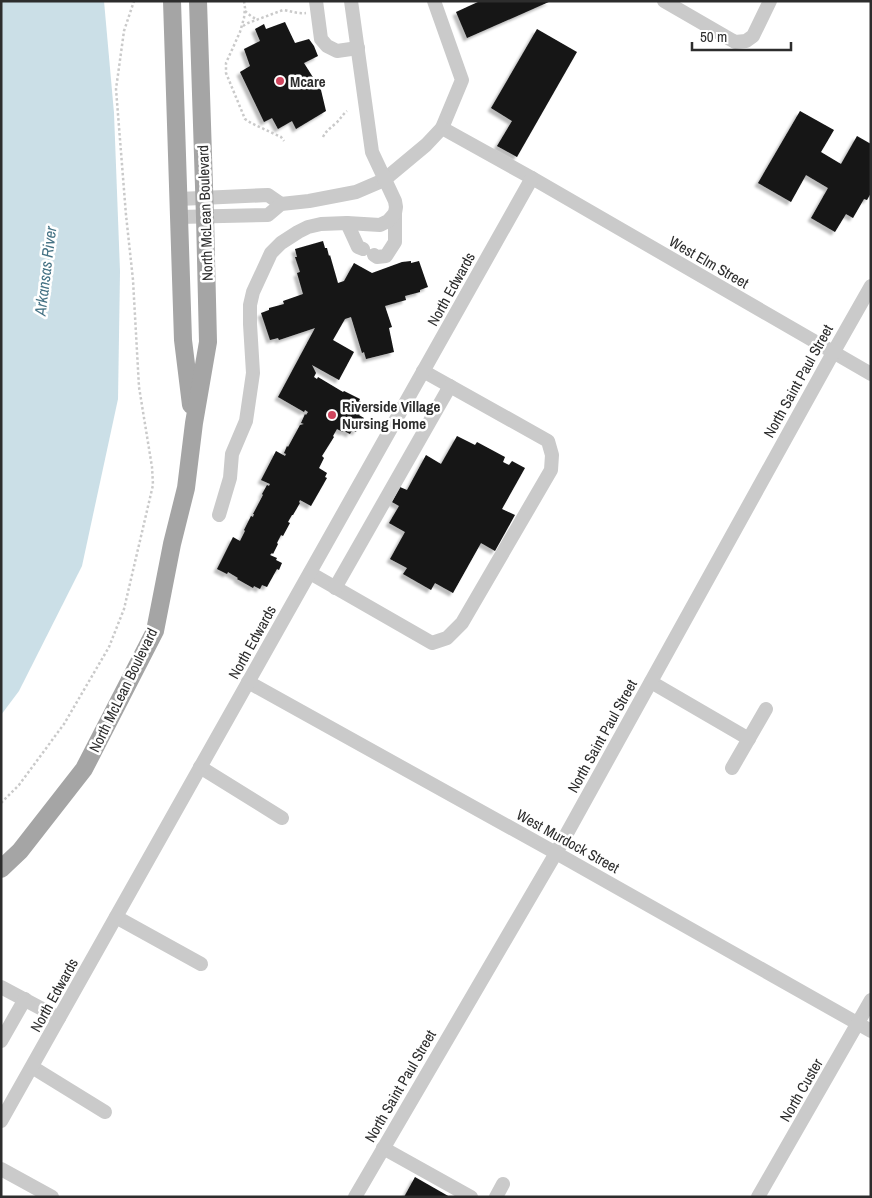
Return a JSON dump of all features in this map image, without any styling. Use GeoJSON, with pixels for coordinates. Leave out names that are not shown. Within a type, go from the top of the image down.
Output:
{"type":"FeatureCollection","features":[{"type":"Feature","properties":{"kind":"main road","name":"North McLean Boulevard"},"geometry":{"type":"LineString","coordinates":[[172,1],[183,340],[194,423]]}},
{"type":"Feature","properties":{"kind":"main road","name":"North McLean Boulevard"},"geometry":{"type":"LineString","coordinates":[[1,869],[20,851],[84,769],[155,631],[172,544],[186,488],[194,423],[208,342],[198,1]]}},
{"type":"Feature","properties":{"kind":"street"},"geometry":{"type":"LineString","coordinates":[[316,1],[321,39],[327,46],[337,51],[358,48]]}},
{"type":"Feature","properties":{"kind":"street"},"geometry":{"type":"LineString","coordinates":[[347,223],[358,247],[377,257],[386,256],[395,242],[395,201],[372,152],[351,1]]}},
{"type":"Feature","properties":{"kind":"street"},"geometry":{"type":"LineString","coordinates":[[179,217],[268,215],[281,204],[356,192],[384,180],[426,145],[442,128],[462,80],[434,1]]}},
{"type":"Feature","properties":{"kind":"street"},"geometry":{"type":"LineString","coordinates":[[664,1],[735,42],[746,41],[753,36],[770,1]]}},
{"type":"Feature","properties":{"kind":"street","name":"West Elm Street"},"geometry":{"type":"LineString","coordinates":[[442,128],[871,374]]}},
{"type":"Feature","properties":{"kind":"street","name":"North Edwards"},"geometry":{"type":"LineString","coordinates":[[1,1121],[532,178]]}},
{"type":"Feature","properties":{"kind":"street"},"geometry":{"type":"LineString","coordinates":[[179,198],[268,195],[281,204]]}},
{"type":"Feature","properties":{"kind":"street"},"geometry":{"type":"LineString","coordinates":[[219,515],[230,478],[232,454],[246,421],[253,373],[250,305],[256,284],[271,253],[281,243],[308,227],[321,224],[347,223],[380,225],[388,221],[395,213]]}},
{"type":"Feature","properties":{"kind":"street","name":"North Saint Paul Street"},"geometry":{"type":"LineString","coordinates":[[355,1197],[556,853],[832,353],[871,286]]}},
{"type":"Feature","properties":{"kind":"street"},"geometry":{"type":"LineString","coordinates":[[310,573],[432,643],[447,638],[462,623],[551,470],[552,455],[548,441],[423,371]]}},
{"type":"Feature","properties":{"kind":"street"},"geometry":{"type":"LineString","coordinates":[[335,588],[450,386]]}},
{"type":"Feature","properties":{"kind":"street","name":"West Murdock Street"},"geometry":{"type":"LineString","coordinates":[[248,682],[871,1031]]}},
{"type":"Feature","properties":{"kind":"street"},"geometry":{"type":"LineString","coordinates":[[651,682],[749,739]]}},
{"type":"Feature","properties":{"kind":"street"},"geometry":{"type":"LineString","coordinates":[[732,768],[766,709]]}},
{"type":"Feature","properties":{"kind":"street"},"geometry":{"type":"LineString","coordinates":[[200,767],[282,818]]}},
{"type":"Feature","properties":{"kind":"street"},"geometry":{"type":"LineString","coordinates":[[116,916],[202,964]]}},
{"type":"Feature","properties":{"kind":"street"},"geometry":{"type":"LineString","coordinates":[[1,987],[59,1018]]}},
{"type":"Feature","properties":{"kind":"street"},"geometry":{"type":"LineString","coordinates":[[1,1041],[25,999]]}},
{"type":"Feature","properties":{"kind":"street","name":"North Custer"},"geometry":{"type":"LineString","coordinates":[[758,1197],[871,1000]]}},
{"type":"Feature","properties":{"kind":"street"},"geometry":{"type":"LineString","coordinates":[[32,1068],[106,1112]]}},
{"type":"Feature","properties":{"kind":"street"},"geometry":{"type":"LineString","coordinates":[[383,1148],[470,1196]]}},
{"type":"Feature","properties":{"kind":"street"},"geometry":{"type":"LineString","coordinates":[[1,1169],[52,1197]]}},
{"type":"Feature","properties":{"kind":"street"},"geometry":{"type":"LineString","coordinates":[[496,1197],[504,1184]]}},
{"type":"Feature","properties":{"kind":"path"},"geometry":{"type":"LineString","coordinates":[[1,803],[19,785],[64,724],[109,647],[124,609],[153,485],[152,467],[139,387],[116,89],[124,31],[134,1]]}},
{"type":"Feature","properties":{"kind":"path"},"geometry":{"type":"LineString","coordinates":[[244,1],[244,18],[226,62],[226,73],[245,119],[281,137],[284,141]]}},
{"type":"Feature","properties":{"kind":"path"},"geometry":{"type":"LineString","coordinates":[[244,10],[252,17],[258,19]]}},
{"type":"Feature","properties":{"kind":"path"},"geometry":{"type":"LineString","coordinates":[[241,27],[284,10],[295,13],[307,13]]}},
{"type":"Feature","properties":{"kind":"path"},"geometry":{"type":"LineString","coordinates":[[323,137],[327,130],[348,111]]}},
{"type":"Feature","properties":{"kind":"water","name":"Arkansas River"},"geometry":{"type":"Polygon","coordinates":[[[1,1],[104,1],[114,113],[120,271],[118,399],[82,566],[19,691],[1,715],[1,1]]]}},
{"type":"Feature","properties":{"kind":"building"},"geometry":{"type":"Polygon","coordinates":[[[480,1],[551,1],[467,38],[456,12],[480,1]]]}},
{"type":"Feature","properties":{"kind":"building","name":"Mcare"},"geometry":{"type":"Polygon","coordinates":[[[285,22],[295,43],[309,39],[314,46],[318,56],[304,63],[321,90],[326,111],[296,129],[292,121],[278,129],[272,118],[264,122],[240,72],[250,66],[244,49],[260,41],[255,29],[264,24],[266,29],[285,22]]]}},
{"type":"Feature","properties":{"kind":"building"},"geometry":{"type":"Polygon","coordinates":[[[537,29],[577,52],[517,157],[497,146],[512,121],[491,108],[537,29]]]}},
{"type":"Feature","properties":{"kind":"building"},"geometry":{"type":"Polygon","coordinates":[[[800,111],[834,130],[821,152],[841,164],[857,136],[871,144],[871,193],[867,200],[864,199],[853,218],[846,214],[835,232],[811,218],[828,188],[806,175],[791,202],[758,183],[800,111]]]}},
{"type":"Feature","properties":{"kind":"building","name":"Riverside Village Nursing Home"},"geometry":{"type":"Polygon","coordinates":[[[323,241],[330,255],[338,283],[344,281],[354,263],[372,273],[402,262],[411,261],[411,263],[419,261],[428,287],[420,290],[420,292],[405,296],[406,300],[385,306],[392,327],[389,328],[394,352],[366,359],[364,352],[362,353],[351,317],[345,319],[333,340],[354,352],[339,380],[312,365],[316,373],[314,377],[317,379],[318,377],[343,392],[360,399],[359,401],[365,404],[359,415],[364,418],[356,432],[352,430],[350,434],[337,429],[322,456],[324,458],[319,468],[327,473],[325,477],[327,478],[311,506],[300,500],[283,536],[281,535],[273,554],[270,555],[282,563],[279,570],[277,569],[267,587],[262,585],[260,589],[254,586],[253,588],[228,572],[227,574],[217,569],[233,537],[240,541],[251,516],[253,517],[262,494],[267,485],[269,486],[270,484],[261,480],[276,451],[285,456],[286,454],[284,453],[287,446],[300,425],[304,424],[301,423],[308,412],[305,410],[304,412],[278,397],[315,328],[279,340],[278,338],[270,340],[261,313],[269,310],[269,308],[284,304],[283,301],[303,294],[297,273],[300,272],[295,257],[297,257],[295,249],[323,241]]]}},
{"type":"Feature","properties":{"kind":"building"},"geometry":{"type":"Polygon","coordinates":[[[457,436],[475,445],[477,442],[505,457],[503,462],[509,465],[512,461],[525,468],[502,509],[515,515],[495,551],[481,543],[453,593],[435,583],[431,590],[403,574],[407,568],[390,559],[405,532],[389,523],[399,506],[392,502],[400,487],[407,490],[426,455],[441,464],[457,436]]]}},
{"type":"Feature","properties":{"kind":"building"},"geometry":{"type":"Polygon","coordinates":[[[415,1177],[450,1197],[404,1197],[415,1177]]]}},
{"type":"Feature","properties":{"kind":"place","name":"Mcare"},"geometry":{"type":"Point","coordinates":[280,81]}},
{"type":"Feature","properties":{"kind":"place","name":"Riverside Village Nursing Home"},"geometry":{"type":"Point","coordinates":[332,415]}}]}
